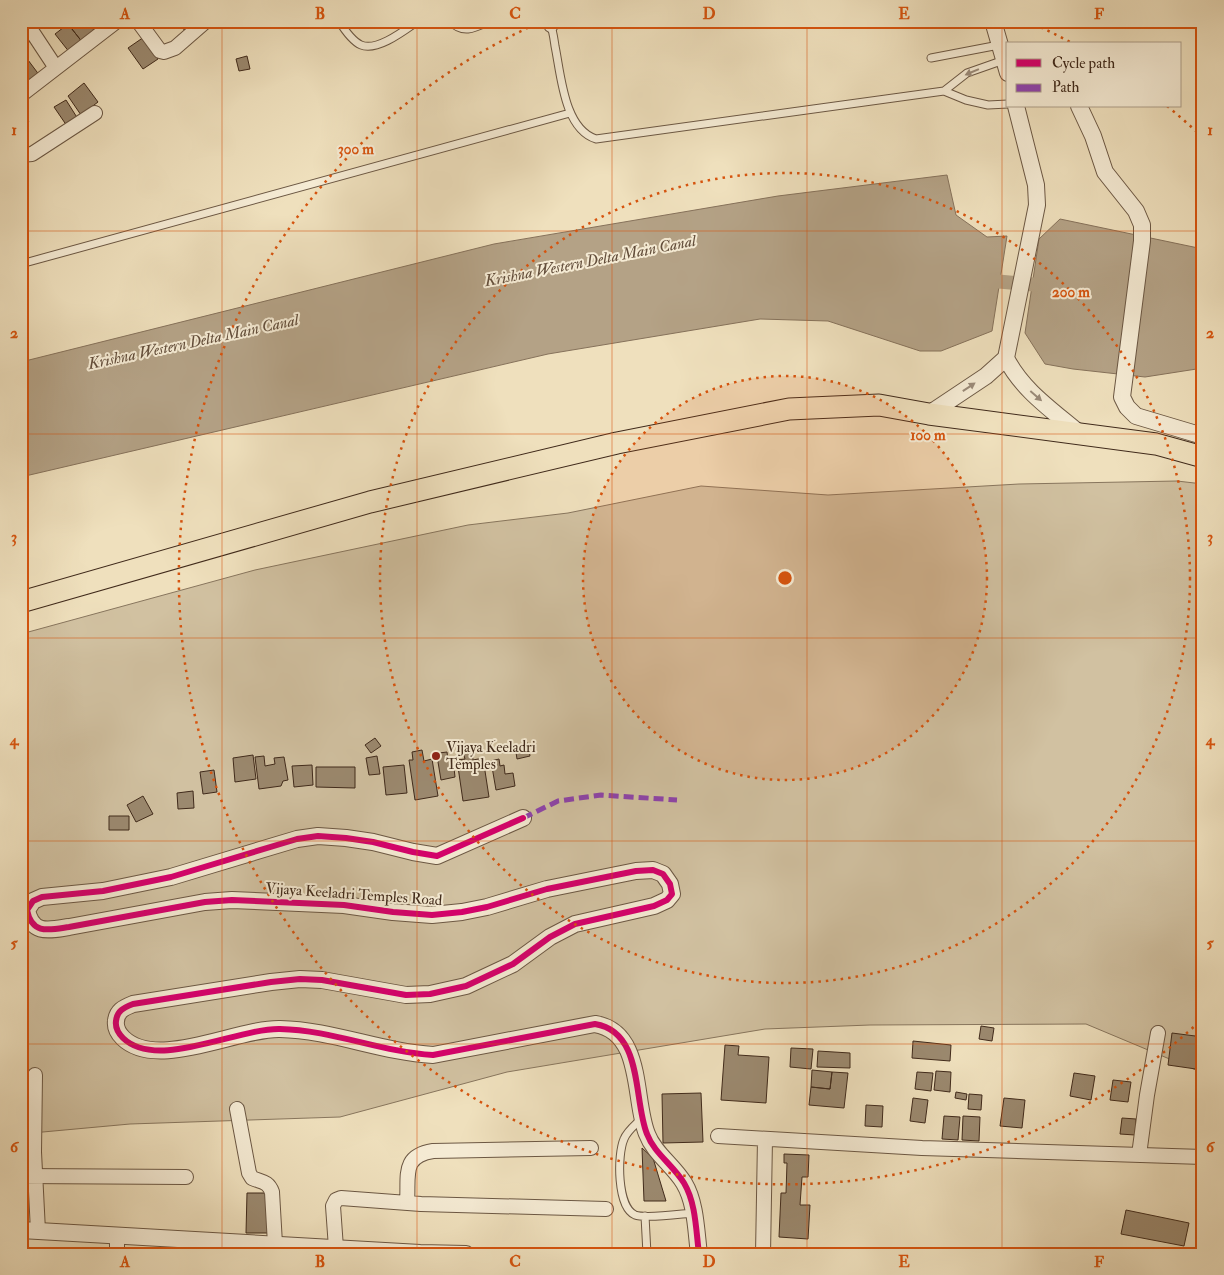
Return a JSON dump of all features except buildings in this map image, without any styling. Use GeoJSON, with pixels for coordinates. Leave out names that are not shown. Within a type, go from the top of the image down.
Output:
{"type":"FeatureCollection","features":[{"type":"Feature","properties":{"kind":"main road"},"geometry":{"type":"LineString","coordinates":[[21,602],[370,502],[617,443],[789,409],[879,405],[929,414],[1156,444],[1203,457]]}},
{"type":"Feature","properties":{"kind":"street"},"geometry":{"type":"LineString","coordinates":[[25,21],[56,68]]}},
{"type":"Feature","properties":{"kind":"street"},"geometry":{"type":"LineString","coordinates":[[21,95],[117,21]]}},
{"type":"Feature","properties":{"kind":"street"},"geometry":{"type":"LineString","coordinates":[[138,21],[160,51],[164,52],[175,48],[206,21]]}},
{"type":"Feature","properties":{"kind":"street"},"geometry":{"type":"LineString","coordinates":[[992,21],[1004,59]]}},
{"type":"Feature","properties":{"kind":"street"},"geometry":{"type":"LineString","coordinates":[[1016,108],[1036,185],[1037,204],[1007,352],[1014,373],[1025,387],[1079,433]]}},
{"type":"Feature","properties":{"kind":"street"},"geometry":{"type":"LineString","coordinates":[[1080,108],[1093,136],[1102,166],[1109,178],[1136,211],[1142,225],[1142,241],[1122,397],[1127,407],[1136,416],[1203,436]]}},
{"type":"Feature","properties":{"kind":"street"},"geometry":{"type":"LineString","coordinates":[[21,155],[32,154],[95,113]]}},
{"type":"Feature","properties":{"kind":"street"},"geometry":{"type":"LineString","coordinates":[[929,414],[986,376],[1007,352]]}},
{"type":"Feature","properties":{"kind":"street","name":"Vijaya Keeladri Temples Road"},"geometry":{"type":"LineString","coordinates":[[523,818],[437,856],[346,838],[318,836],[296,840],[170,877],[103,891],[42,897],[33,901],[27,910],[29,920],[37,928],[48,930],[205,902],[232,900],[344,905],[432,915],[470,911],[547,889],[636,871],[653,870],[663,874],[670,884],[672,894],[667,900],[654,906],[575,924],[550,937],[513,964],[466,986],[430,994],[406,995],[322,980],[300,979],[271,982],[133,1004],[123,1008],[117,1014],[115,1026],[118,1033],[130,1045],[145,1048],[173,1050],[254,1032],[278,1029],[314,1031],[390,1050],[433,1055],[596,1024],[606,1026],[620,1036],[627,1048],[635,1071],[642,1119],[648,1136],[657,1152],[674,1169],[684,1183],[690,1197],[699,1254]]}},
{"type":"Feature","properties":{"kind":"street"},"geometry":{"type":"LineString","coordinates":[[1139,1155],[1158,1033]]}},
{"type":"Feature","properties":{"kind":"street"},"geometry":{"type":"LineString","coordinates":[[35,1075],[28,1177],[38,1231]]}},
{"type":"Feature","properties":{"kind":"street"},"geometry":{"type":"LineString","coordinates":[[237,1109],[249,1173],[252,1178],[266,1182],[272,1192],[275,1244]]}},
{"type":"Feature","properties":{"kind":"street"},"geometry":{"type":"LineString","coordinates":[[718,1136],[922,1148],[1203,1157]]}},
{"type":"Feature","properties":{"kind":"street"},"geometry":{"type":"LineString","coordinates":[[764,1254],[765,1139]]}},
{"type":"Feature","properties":{"kind":"street"},"geometry":{"type":"LineString","coordinates":[[407,1202],[409,1165],[412,1158],[420,1153],[433,1151],[591,1148]]}},
{"type":"Feature","properties":{"kind":"street"},"geometry":{"type":"LineString","coordinates":[[28,1177],[186,1177]]}},
{"type":"Feature","properties":{"kind":"street"},"geometry":{"type":"LineString","coordinates":[[336,1248],[334,1206],[336,1200],[341,1198],[606,1209]]}},
{"type":"Feature","properties":{"kind":"street"},"geometry":{"type":"LineString","coordinates":[[21,1230],[275,1244],[320,1250],[336,1248],[466,1254]]}},
{"type":"Feature","properties":{"kind":"street"},"geometry":{"type":"LineString","coordinates":[[117,1235],[117,1254]]}},
{"type":"Feature","properties":{"kind":"lane"},"geometry":{"type":"LineString","coordinates":[[339,21],[346,31],[360,44],[372,47],[389,40],[418,21]]}},
{"type":"Feature","properties":{"kind":"lane"},"geometry":{"type":"LineString","coordinates":[[450,21],[455,26],[464,30],[473,29],[490,21]]}},
{"type":"Feature","properties":{"kind":"lane"},"geometry":{"type":"LineString","coordinates":[[549,22],[570,113],[581,130],[588,136],[596,139],[944,91],[967,73],[1004,59]]}},
{"type":"Feature","properties":{"kind":"lane"},"geometry":{"type":"LineString","coordinates":[[931,58],[1004,59]]}},
{"type":"Feature","properties":{"kind":"lane"},"geometry":{"type":"LineString","coordinates":[[944,91],[966,100],[988,105],[1006,104]]}},
{"type":"Feature","properties":{"kind":"lane"},"geometry":{"type":"LineString","coordinates":[[21,264],[570,113]]}},
{"type":"Feature","properties":{"kind":"lane"},"geometry":{"type":"LineString","coordinates":[[642,1119],[628,1131],[624,1140],[619,1166],[624,1198],[628,1208],[635,1215],[645,1216],[693,1213]]}},
{"type":"Feature","properties":{"kind":"lane"},"geometry":{"type":"LineString","coordinates":[[645,1216],[647,1254]]}},
{"type":"Feature","properties":{"kind":"shaded area"},"geometry":{"type":"Polygon","coordinates":[[[1177,481],[1203,484],[1203,1073],[1086,1024],[870,1025],[765,1029],[507,1072],[340,1117],[130,1124],[21,1134],[21,634],[255,570],[468,525],[568,513],[701,486],[828,495],[1019,484],[1177,481]]]}},
{"type":"Feature","properties":{"kind":"water"},"geometry":{"type":"Polygon","coordinates":[[[947,175],[956,215],[987,237],[1007,236],[992,331],[941,351],[920,351],[828,321],[760,319],[548,354],[21,477],[21,362],[494,244],[778,196],[947,175]]]}},
{"type":"Feature","properties":{"kind":"water"},"geometry":{"type":"Polygon","coordinates":[[[1060,219],[1203,249],[1203,368],[1145,377],[1045,364],[1025,333],[1039,239],[1060,219]]]}},
{"type":"Feature","properties":{"kind":"waterway","name":"Krishna Western Delta Main Canal"},"geometry":{"type":"LineString","coordinates":[[982,280],[1050,286]]}},
{"type":"Feature","properties":{"kind":"marked path"},"geometry":{"type":"LineString","coordinates":[[523,818],[558,801],[601,795],[677,800]]}},
{"type":"Feature","properties":{"kind":"cycle path"},"geometry":{"type":"LineString","coordinates":[[523,818],[437,856],[373,842],[318,836],[297,839],[171,877],[103,891],[42,897],[33,901],[27,910],[33,924],[48,930],[205,902],[232,900],[344,905],[432,915],[487,907],[547,889],[636,871],[653,870],[663,874],[670,884],[672,894],[667,900],[654,906],[575,924],[550,937],[513,964],[466,986],[430,994],[406,995],[322,980],[300,979],[271,982],[133,1004],[119,1012],[116,1026],[123,1038],[138,1047],[156,1050],[198,1046],[262,1030],[280,1029],[319,1033],[394,1050],[433,1055],[595,1024],[611,1030],[622,1040],[629,1053],[634,1069],[643,1120],[650,1141],[680,1177],[688,1191],[695,1217],[699,1254]]}},
{"type":"Feature","properties":{"kind":"place","name":"Vijaya Keeladri Temples"},"geometry":{"type":"Point","coordinates":[436,756]}}]}
